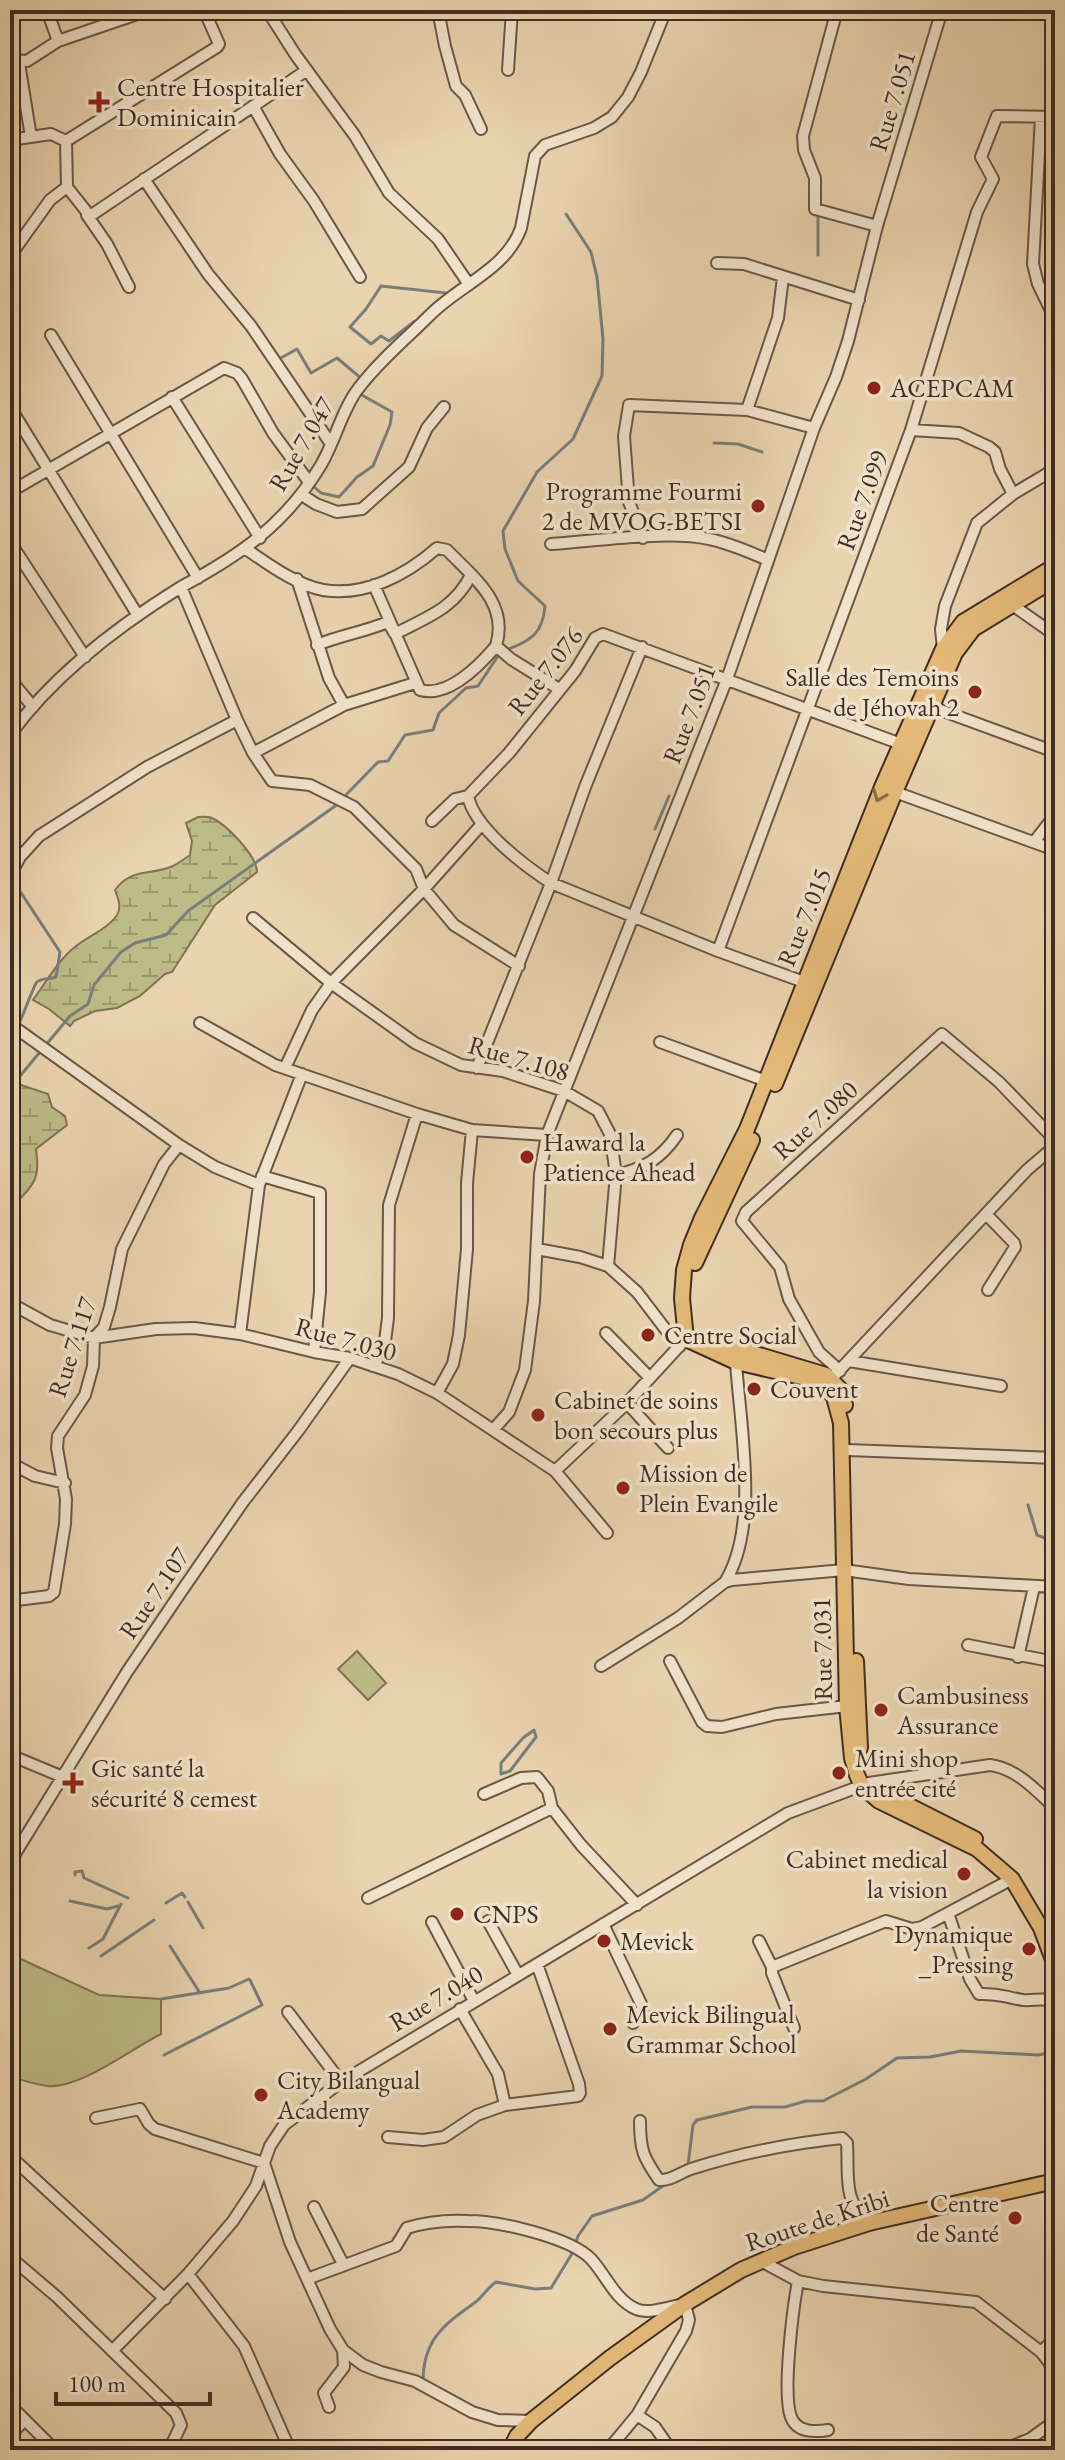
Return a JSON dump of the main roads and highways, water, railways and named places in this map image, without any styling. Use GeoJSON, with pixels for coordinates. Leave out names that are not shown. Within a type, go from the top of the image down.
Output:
{"type":"FeatureCollection","features":[{"type":"Feature","properties":{"kind":"main road","name":"Rue 7.015"},"geometry":{"type":"LineString","coordinates":[[685,1339],[682,1298],[687,1256],[702,1218],[747,1129],[901,744],[943,649],[963,622],[1055,566]]}},
{"type":"Feature","properties":{"kind":"main road","name":"Rue 7.015"},"geometry":{"type":"LineString","coordinates":[[685,1339],[690,1286],[698,1253],[755,1133],[950,663],[973,629],[1055,579]]}},
{"type":"Feature","properties":{"kind":"main road","name":"Rue 7.031"},"geometry":{"type":"LineString","coordinates":[[685,1339],[736,1362],[810,1379],[827,1388],[834,1397],[841,1423],[859,1734],[866,1784]]}},
{"type":"Feature","properties":{"kind":"main road","name":"Rue 7.031"},"geometry":{"type":"LineString","coordinates":[[685,1339],[718,1344],[836,1375],[848,1418],[847,1706],[852,1758],[866,1784]]}},
{"type":"Feature","properties":{"kind":"main road"},"geometry":{"type":"LineString","coordinates":[[866,1784],[879,1801],[977,1849],[1012,1879],[1041,1928],[1055,1965]]}},
{"type":"Feature","properties":{"kind":"main road"},"geometry":{"type":"LineString","coordinates":[[866,1784],[989,1848],[1022,1882],[1055,1941]]}},
{"type":"Feature","properties":{"kind":"main road","name":"Route de Kribi"},"geometry":{"type":"LineString","coordinates":[[510,2450],[517,2436],[531,2421],[685,2304],[717,2283],[761,2261],[869,2223],[1055,2181]]}},
{"type":"Feature","properties":{"kind":"waterway"},"geometry":{"type":"LineString","coordinates":[[506,650],[534,635],[542,623],[545,606],[518,581],[505,549],[503,531],[537,472],[573,439],[602,376],[603,339],[597,277],[591,252],[566,214]]}},
{"type":"Feature","properties":{"kind":"waterway"},"geometry":{"type":"LineString","coordinates":[[818,215],[818,255]]}},
{"type":"Feature","properties":{"kind":"waterway"},"geometry":{"type":"LineString","coordinates":[[415,321],[389,341],[381,336],[371,344],[350,327],[381,286],[446,293]]}},
{"type":"Feature","properties":{"kind":"waterway"},"geometry":{"type":"LineString","coordinates":[[279,359],[297,349],[311,373],[337,358],[362,379]]}},
{"type":"Feature","properties":{"kind":"waterway"},"geometry":{"type":"LineString","coordinates":[[312,485],[321,493],[339,497],[357,477],[373,466],[390,425],[392,412],[360,394]]}},
{"type":"Feature","properties":{"kind":"waterway"},"geometry":{"type":"LineString","coordinates":[[714,443],[738,444],[762,452]]}},
{"type":"Feature","properties":{"kind":"waterway"},"geometry":{"type":"LineString","coordinates":[[343,798],[378,762],[388,761],[405,735],[433,730],[439,713],[466,688],[478,686],[500,653]]}},
{"type":"Feature","properties":{"kind":"waterway"},"geometry":{"type":"LineString","coordinates":[[655,829],[669,796]]}},
{"type":"Feature","properties":{"kind":"waterway"},"geometry":{"type":"LineString","coordinates":[[10,1088],[70,1016],[88,1004],[94,985],[121,952],[135,943],[166,935],[188,911],[338,804]]}},
{"type":"Feature","properties":{"kind":"waterway"},"geometry":{"type":"LineString","coordinates":[[12,879],[60,952],[56,977],[37,982],[18,1025]]}},
{"type":"Feature","properties":{"kind":"waterway"},"geometry":{"type":"LineString","coordinates":[[10,1039],[15,1032]]}},
{"type":"Feature","properties":{"kind":"waterway"},"geometry":{"type":"LineString","coordinates":[[1028,1505],[1037,1535],[1055,1542]]}},
{"type":"Feature","properties":{"kind":"waterway"},"geometry":{"type":"LineString","coordinates":[[534,1730],[536,1737],[510,1771],[501,1774],[501,1763],[534,1730]]}},
{"type":"Feature","properties":{"kind":"waterway"},"geometry":{"type":"LineString","coordinates":[[75,1875],[75,1872],[82,1871],[84,1878],[128,1898]]}},
{"type":"Feature","properties":{"kind":"waterway"},"geometry":{"type":"LineString","coordinates":[[166,1903],[182,1893],[185,1897]]}},
{"type":"Feature","properties":{"kind":"waterway"},"geometry":{"type":"LineString","coordinates":[[70,1901],[107,1909],[118,1906]]}},
{"type":"Feature","properties":{"kind":"waterway"},"geometry":{"type":"LineString","coordinates":[[188,1902],[203,1928]]}},
{"type":"Feature","properties":{"kind":"waterway"},"geometry":{"type":"LineString","coordinates":[[89,1948],[103,1939],[121,1904]]}},
{"type":"Feature","properties":{"kind":"waterway"},"geometry":{"type":"LineString","coordinates":[[101,1956],[154,1920]]}},
{"type":"Feature","properties":{"kind":"waterway"},"geometry":{"type":"LineString","coordinates":[[170,1946],[200,1993]]}},
{"type":"Feature","properties":{"kind":"waterway"},"geometry":{"type":"LineString","coordinates":[[161,1999],[229,1988],[249,1979]]}},
{"type":"Feature","properties":{"kind":"waterway"},"geometry":{"type":"LineString","coordinates":[[164,2055],[262,2005],[250,1980]]}},
{"type":"Feature","properties":{"kind":"waterway"},"geometry":{"type":"LineString","coordinates":[[688,2165],[693,2125],[697,2120],[752,2107],[785,2107],[806,2101],[823,2101],[866,2079],[897,2058],[930,2057],[961,2051],[1038,2055],[1055,2052]]}},
{"type":"Feature","properties":{"kind":"waterway"},"geometry":{"type":"LineString","coordinates":[[575,2245],[592,2216],[643,2200],[667,2183]]}},
{"type":"Feature","properties":{"kind":"waterway"},"geometry":{"type":"LineString","coordinates":[[423,2382],[426,2356],[436,2336],[493,2284],[551,2288],[573,2252]]}},
{"type":"Feature","properties":{"kind":"place","name":"Centre Hospitalier Dominicain"},"geometry":{"type":"Point","coordinates":[99,102]}},
{"type":"Feature","properties":{"kind":"place","name":"ACEPCAM"},"geometry":{"type":"Point","coordinates":[874,388]}},
{"type":"Feature","properties":{"kind":"place","name":"Programme Fourmi 2 de MVOG-BETSI"},"geometry":{"type":"Point","coordinates":[758,506]}},
{"type":"Feature","properties":{"kind":"place","name":"Salle des Temoins de Jéhovah 2"},"geometry":{"type":"Point","coordinates":[975,692]}},
{"type":"Feature","properties":{"kind":"place","name":"Haward la Patience Ahead"},"geometry":{"type":"Point","coordinates":[527,1157]}},
{"type":"Feature","properties":{"kind":"place","name":"Centre Social"},"geometry":{"type":"Point","coordinates":[648,1335]}},
{"type":"Feature","properties":{"kind":"place","name":"Couvent"},"geometry":{"type":"Point","coordinates":[754,1389]}},
{"type":"Feature","properties":{"kind":"place","name":"Cabinet de soins bon secours plus"},"geometry":{"type":"Point","coordinates":[538,1415]}},
{"type":"Feature","properties":{"kind":"place","name":"Mission de Plein Evangile"},"geometry":{"type":"Point","coordinates":[623,1488]}},
{"type":"Feature","properties":{"kind":"place","name":"Cambusiness Assurance"},"geometry":{"type":"Point","coordinates":[881,1710]}},
{"type":"Feature","properties":{"kind":"place","name":"Mini shop entrée cité"},"geometry":{"type":"Point","coordinates":[839,1773]}},
{"type":"Feature","properties":{"kind":"place","name":"Gic santé la sécurité 8 cemest"},"geometry":{"type":"Point","coordinates":[73,1783]}},
{"type":"Feature","properties":{"kind":"place","name":"Cabinet medical la vision"},"geometry":{"type":"Point","coordinates":[964,1874]}},
{"type":"Feature","properties":{"kind":"place","name":"CNPS"},"geometry":{"type":"Point","coordinates":[457,1914]}},
{"type":"Feature","properties":{"kind":"place","name":"Mevick"},"geometry":{"type":"Point","coordinates":[604,1941]}},
{"type":"Feature","properties":{"kind":"place","name":"Dynamique _Pressing"},"geometry":{"type":"Point","coordinates":[1029,1949]}},
{"type":"Feature","properties":{"kind":"place","name":"Mevick Bilingual Grammar School"},"geometry":{"type":"Point","coordinates":[610,2029]}},
{"type":"Feature","properties":{"kind":"place","name":"City Bilangual Academy"},"geometry":{"type":"Point","coordinates":[261,2095]}},
{"type":"Feature","properties":{"kind":"place","name":"Centre de Santé"},"geometry":{"type":"Point","coordinates":[1015,2218]}}]}
